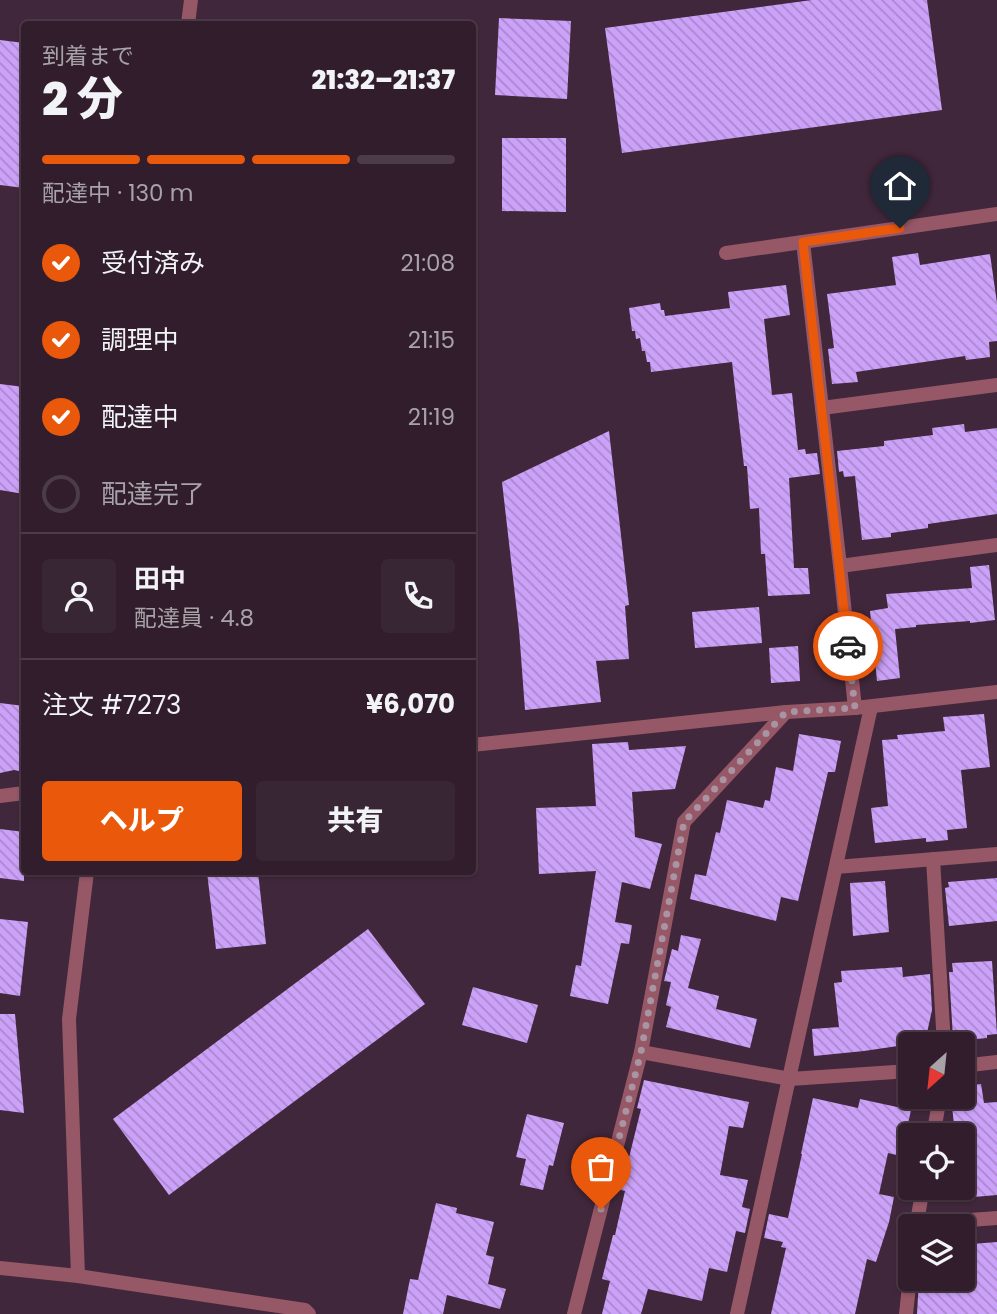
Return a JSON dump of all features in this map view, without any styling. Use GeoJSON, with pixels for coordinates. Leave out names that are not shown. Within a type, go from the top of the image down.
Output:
{"type":"FeatureCollection","features":[{"type":"Feature","properties":{"kind":"street"},"geometry":{"type":"LineString","coordinates":[[188,21],[191,0]]}},
{"type":"Feature","properties":{"kind":"street"},"geometry":{"type":"LineString","coordinates":[[726,253],[997,214]]}},
{"type":"Feature","properties":{"kind":"street"},"geometry":{"type":"LineString","coordinates":[[803,242],[855,708]]}},
{"type":"Feature","properties":{"kind":"street"},"geometry":{"type":"LineString","coordinates":[[822,408],[997,385]]}},
{"type":"Feature","properties":{"kind":"street"},"geometry":{"type":"LineString","coordinates":[[840,566],[997,545]]}},
{"type":"Feature","properties":{"kind":"street"},"geometry":{"type":"LineString","coordinates":[[476,745],[997,692]]}},
{"type":"Feature","properties":{"kind":"street"},"geometry":{"type":"LineString","coordinates":[[737,1314],[871,706]]}},
{"type":"Feature","properties":{"kind":"street"},"geometry":{"type":"LineString","coordinates":[[574,1314],[641,1052],[684,822],[786,712]]}},
{"type":"Feature","properties":{"kind":"street"},"geometry":{"type":"LineString","coordinates":[[0,796],[21,793]]}},
{"type":"Feature","properties":{"kind":"street"},"geometry":{"type":"LineString","coordinates":[[836,867],[997,854]]}},
{"type":"Feature","properties":{"kind":"street"},"geometry":{"type":"LineString","coordinates":[[933,859],[943,1032]]}},
{"type":"Feature","properties":{"kind":"street"},"geometry":{"type":"LineString","coordinates":[[78,1276],[69,1019],[87,875]]}},
{"type":"Feature","properties":{"kind":"street"},"geometry":{"type":"LineString","coordinates":[[641,1052],[790,1079],[898,1072]]}},
{"type":"Feature","properties":{"kind":"street"},"geometry":{"type":"LineString","coordinates":[[975,1065],[997,1062]]}},
{"type":"Feature","properties":{"kind":"street"},"geometry":{"type":"LineString","coordinates":[[975,1220],[997,1218]]}},
{"type":"Feature","properties":{"kind":"street"},"geometry":{"type":"LineString","coordinates":[[0,1268],[78,1276],[305,1310],[309,1314]]}},
{"type":"Feature","properties":{"kind":"street"},"geometry":{"type":"LineString","coordinates":[[906,1314],[909,1291]]}},
{"type":"Feature","properties":{"kind":"building"},"geometry":{"type":"Polygon","coordinates":[[[812,0],[927,0],[942,110],[622,153],[605,28],[812,0]]]}},
{"type":"Feature","properties":{"kind":"building"},"geometry":{"type":"Polygon","coordinates":[[[499,18],[571,21],[567,99],[495,95],[499,18]]]}},
{"type":"Feature","properties":{"kind":"building"},"geometry":{"type":"Polygon","coordinates":[[[0,40],[21,43],[21,188],[0,185],[0,40]]]}},
{"type":"Feature","properties":{"kind":"building"},"geometry":{"type":"Polygon","coordinates":[[[502,138],[566,138],[566,212],[502,211],[502,138]]]}},
{"type":"Feature","properties":{"kind":"building"},"geometry":{"type":"Polygon","coordinates":[[[918,253],[920,265],[990,254],[997,303],[997,341],[989,342],[990,357],[966,360],[965,356],[856,372],[858,382],[832,384],[828,349],[834,348],[827,294],[896,285],[892,257],[918,253]]]}},
{"type":"Feature","properties":{"kind":"building"},"geometry":{"type":"Polygon","coordinates":[[[786,285],[790,315],[764,319],[772,395],[792,393],[798,450],[805,449],[806,454],[817,453],[820,474],[789,478],[794,568],[808,568],[810,594],[768,596],[765,554],[761,554],[759,508],[750,509],[747,466],[744,466],[732,362],[651,372],[650,362],[647,362],[645,351],[642,351],[640,338],[636,339],[635,331],[632,331],[629,308],[660,303],[665,316],[730,308],[728,292],[786,285]]]}},
{"type":"Feature","properties":{"kind":"building"},"geometry":{"type":"Polygon","coordinates":[[[0,384],[21,387],[21,494],[0,490],[0,384]]]}},
{"type":"Feature","properties":{"kind":"building"},"geometry":{"type":"Polygon","coordinates":[[[964,424],[965,432],[997,428],[997,514],[928,524],[928,528],[891,533],[891,537],[862,540],[855,476],[844,477],[843,471],[839,472],[837,451],[884,446],[884,441],[933,435],[932,428],[964,424]]]}},
{"type":"Feature","properties":{"kind":"building"},"geometry":{"type":"Polygon","coordinates":[[[609,431],[629,605],[625,606],[629,659],[596,661],[601,702],[525,710],[502,482],[609,431]]]}},
{"type":"Feature","properties":{"kind":"building"},"geometry":{"type":"Polygon","coordinates":[[[989,565],[995,620],[916,625],[895,629],[900,678],[877,681],[870,611],[888,608],[886,594],[972,588],[970,567],[989,565]]]}},
{"type":"Feature","properties":{"kind":"building"},"geometry":{"type":"Polygon","coordinates":[[[759,607],[762,643],[695,648],[692,612],[759,607]]]}},
{"type":"Feature","properties":{"kind":"building"},"geometry":{"type":"Polygon","coordinates":[[[798,646],[800,681],[771,683],[769,648],[798,646]]]}},
{"type":"Feature","properties":{"kind":"building"},"geometry":{"type":"Polygon","coordinates":[[[0,703],[21,706],[21,771],[0,773],[0,703]]]}},
{"type":"Feature","properties":{"kind":"building"},"geometry":{"type":"Polygon","coordinates":[[[984,714],[990,767],[961,770],[967,828],[947,830],[948,840],[926,842],[926,838],[875,843],[871,808],[888,806],[882,740],[898,739],[897,735],[945,731],[943,717],[984,714]]]}},
{"type":"Feature","properties":{"kind":"building"},"geometry":{"type":"Polygon","coordinates":[[[799,734],[841,741],[835,772],[828,772],[798,901],[781,897],[776,921],[690,899],[695,874],[706,876],[727,800],[763,808],[765,800],[770,801],[776,767],[793,771],[799,734]]]}},
{"type":"Feature","properties":{"kind":"building"},"geometry":{"type":"Polygon","coordinates":[[[628,742],[629,750],[686,746],[675,789],[632,792],[635,837],[662,844],[650,889],[622,882],[615,922],[632,925],[629,944],[621,943],[608,1004],[570,996],[576,965],[581,966],[596,871],[539,874],[536,808],[596,806],[592,744],[628,742]]]}},
{"type":"Feature","properties":{"kind":"building"},"geometry":{"type":"Polygon","coordinates":[[[0,829],[21,832],[21,875],[24,875],[24,881],[0,878],[0,829]]]}},
{"type":"Feature","properties":{"kind":"building"},"geometry":{"type":"Polygon","coordinates":[[[207,875],[258,875],[266,944],[216,949],[207,875]]]}},
{"type":"Feature","properties":{"kind":"building"},"geometry":{"type":"Polygon","coordinates":[[[997,878],[997,921],[949,926],[945,888],[949,887],[948,882],[997,878]]]}},
{"type":"Feature","properties":{"kind":"building"},"geometry":{"type":"Polygon","coordinates":[[[885,881],[889,932],[853,936],[850,883],[885,881]]]}},
{"type":"Feature","properties":{"kind":"building"},"geometry":{"type":"Polygon","coordinates":[[[0,919],[28,922],[20,996],[0,993],[0,919]]]}},
{"type":"Feature","properties":{"kind":"building"},"geometry":{"type":"Polygon","coordinates":[[[368,929],[425,1004],[169,1195],[113,1119],[368,929]]]}},
{"type":"Feature","properties":{"kind":"building"},"geometry":{"type":"Polygon","coordinates":[[[681,935],[701,939],[688,988],[719,996],[716,1009],[757,1019],[750,1048],[666,1027],[671,1007],[666,1005],[671,982],[664,981],[672,949],[678,951],[681,935]]]}},
{"type":"Feature","properties":{"kind":"building"},"geometry":{"type":"Polygon","coordinates":[[[992,961],[997,1034],[975,1039],[975,1032],[953,1032],[949,972],[953,972],[952,963],[992,961]]]}},
{"type":"Feature","properties":{"kind":"building"},"geometry":{"type":"Polygon","coordinates":[[[902,967],[903,977],[930,974],[932,1010],[927,1032],[898,1032],[898,1046],[814,1056],[812,1029],[839,1027],[834,983],[842,982],[841,971],[902,967]]]}},
{"type":"Feature","properties":{"kind":"building"},"geometry":{"type":"Polygon","coordinates":[[[473,987],[538,1005],[527,1043],[462,1025],[473,987]]]}},
{"type":"Feature","properties":{"kind":"building"},"geometry":{"type":"Polygon","coordinates":[[[0,1014],[15,1014],[24,1113],[0,1110],[0,1014]]]}},
{"type":"Feature","properties":{"kind":"building"},"geometry":{"type":"Polygon","coordinates":[[[644,1080],[749,1102],[743,1128],[729,1126],[720,1175],[748,1180],[742,1207],[750,1209],[745,1233],[736,1231],[727,1272],[709,1268],[702,1301],[648,1289],[641,1314],[602,1314],[610,1281],[602,1279],[625,1191],[621,1190],[641,1109],[637,1108],[644,1080]]]}},
{"type":"Feature","properties":{"kind":"building"},"geometry":{"type":"Polygon","coordinates":[[[981,1084],[984,1103],[997,1102],[997,1195],[975,1197],[975,1123],[954,1123],[952,1110],[975,1110],[975,1085],[981,1084]]]}},
{"type":"Feature","properties":{"kind":"building"},"geometry":{"type":"Polygon","coordinates":[[[813,1098],[858,1108],[860,1099],[898,1107],[898,1110],[911,1110],[908,1123],[898,1123],[898,1155],[888,1153],[879,1194],[894,1197],[889,1222],[876,1262],[867,1259],[855,1314],[771,1314],[786,1248],[781,1247],[783,1242],[764,1238],[769,1214],[788,1218],[813,1098]]]}},
{"type":"Feature","properties":{"kind":"building"},"geometry":{"type":"Polygon","coordinates":[[[527,1114],[564,1123],[553,1166],[549,1165],[543,1190],[520,1185],[526,1159],[516,1157],[527,1114]]]}},
{"type":"Feature","properties":{"kind":"building"},"geometry":{"type":"Polygon","coordinates":[[[436,1203],[457,1208],[456,1213],[494,1222],[486,1255],[494,1257],[488,1284],[506,1289],[500,1309],[447,1295],[443,1314],[403,1314],[410,1279],[418,1280],[436,1203]]]}},
{"type":"Feature","properties":{"kind":"building"},"geometry":{"type":"Polygon","coordinates":[[[997,1242],[997,1314],[917,1314],[918,1291],[975,1291],[975,1244],[997,1242]]]}},
{"type":"Feature","properties":{"kind":"way so far"},"geometry":{"type":"LineString","coordinates":[[601,1209],[641,1052],[684,822],[786,712],[855,708],[848,646]]}},
{"type":"Feature","properties":{"kind":"route"},"geometry":{"type":"LineString","coordinates":[[848,646],[803,242],[900,228]]}}]}
